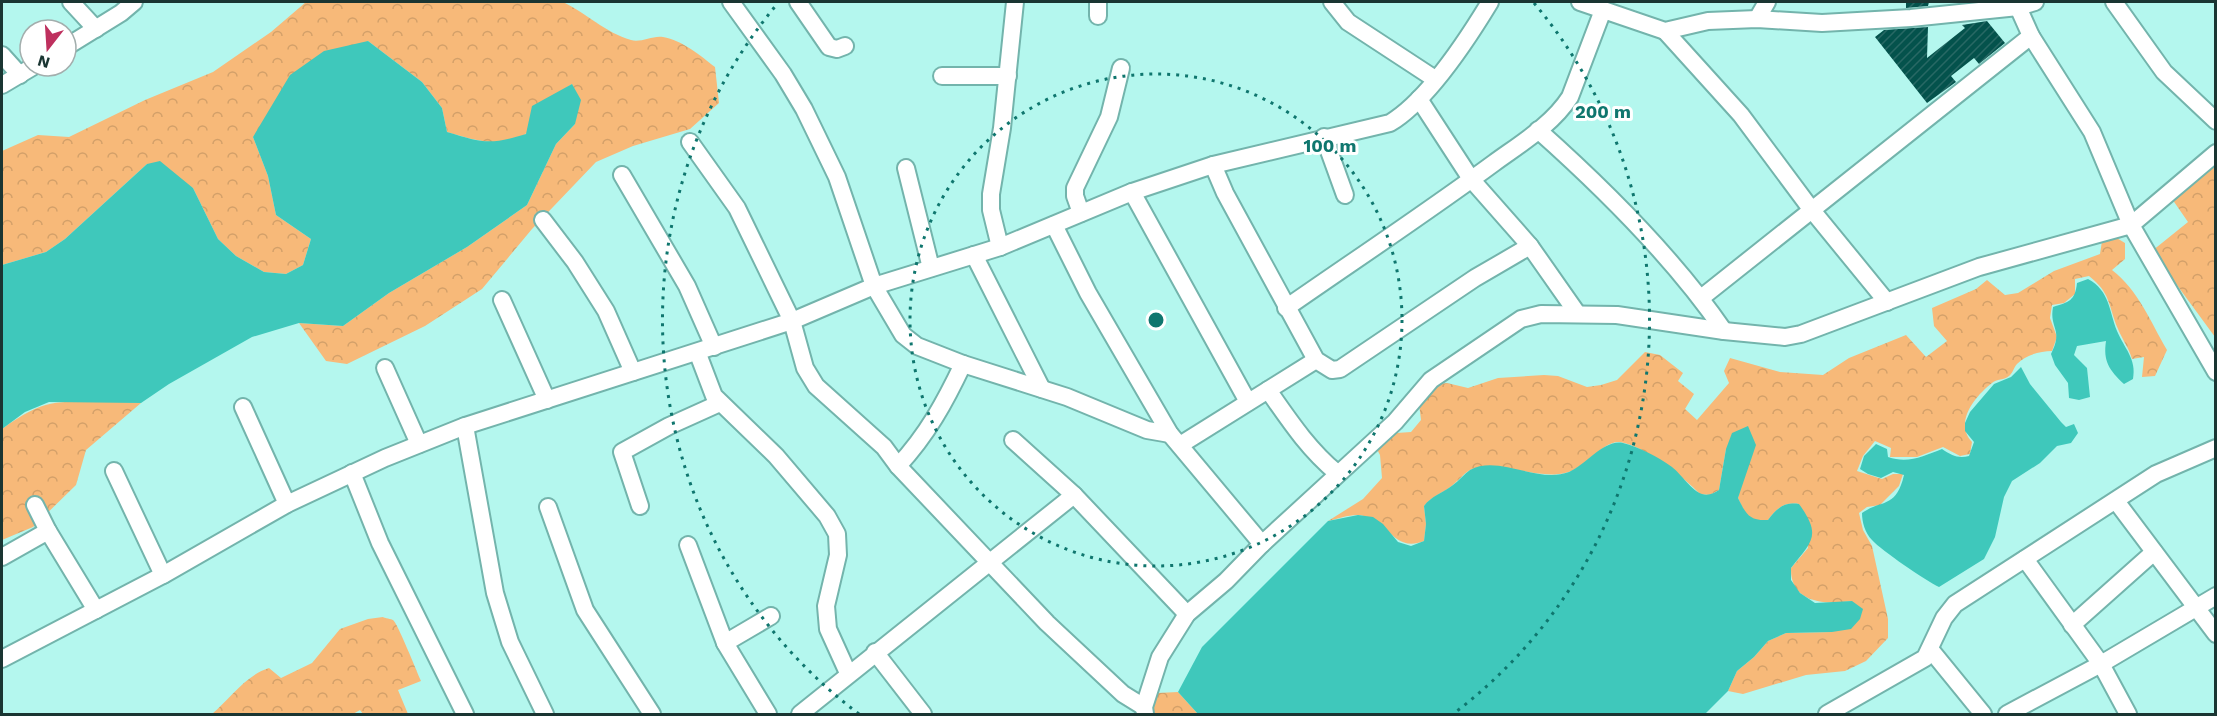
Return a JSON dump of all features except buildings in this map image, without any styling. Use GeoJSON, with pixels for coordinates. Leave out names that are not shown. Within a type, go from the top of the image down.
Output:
{"type":"FeatureCollection","features":[{"type":"Feature","properties":{"kind":"street"},"geometry":{"type":"LineString","coordinates":[[71,2],[96,29]]}},
{"type":"Feature","properties":{"kind":"street"},"geometry":{"type":"LineString","coordinates":[[78,40],[134,2]]}},
{"type":"Feature","properties":{"kind":"street"},"geometry":{"type":"LineString","coordinates":[[731,2],[783,74],[825,151],[837,177],[858,246],[874,286],[903,335],[917,346],[963,364],[1042,389],[1175,440],[1248,402],[1316,360]]}},
{"type":"Feature","properties":{"kind":"street"},"geometry":{"type":"LineString","coordinates":[[798,2],[829,47],[837,49],[845,46]]}},
{"type":"Feature","properties":{"kind":"street"},"geometry":{"type":"LineString","coordinates":[[1000,247],[991,210],[1015,2]]}},
{"type":"Feature","properties":{"kind":"street"},"geometry":{"type":"LineString","coordinates":[[1332,2],[1348,22],[1435,79]]}},
{"type":"Feature","properties":{"kind":"street"},"geometry":{"type":"LineString","coordinates":[[2,659],[163,575],[287,504],[352,473],[465,426],[633,372],[698,354],[792,321],[874,286],[1000,247],[1132,192],[1213,165],[1389,123],[1403,115],[1419,99],[1469,36],[1490,2]]}},
{"type":"Feature","properties":{"kind":"street"},"geometry":{"type":"LineString","coordinates":[[1757,20],[1767,2]]}},
{"type":"Feature","properties":{"kind":"street"},"geometry":{"type":"LineString","coordinates":[[1665,31],[1708,21],[1757,20],[1822,23],[1911,18],[1981,6],[2018,7],[2035,2]]}},
{"type":"Feature","properties":{"kind":"street"},"geometry":{"type":"LineString","coordinates":[[2114,2],[2164,72],[2216,121]]}},
{"type":"Feature","properties":{"kind":"street"},"geometry":{"type":"LineString","coordinates":[[1286,308],[1472,179],[1538,130],[1564,107],[1570,97],[1592,5],[1665,31],[1741,115],[1811,209],[1887,302]]}},
{"type":"Feature","properties":{"kind":"street"},"geometry":{"type":"LineString","coordinates":[[2018,7],[2031,36],[2092,132],[2131,225],[2216,372]]}},
{"type":"Feature","properties":{"kind":"street"},"geometry":{"type":"LineString","coordinates":[[1701,298],[2031,36]]}},
{"type":"Feature","properties":{"kind":"street"},"geometry":{"type":"LineString","coordinates":[[2,55],[18,65]]}},
{"type":"Feature","properties":{"kind":"street"},"geometry":{"type":"LineString","coordinates":[[1081,213],[1075,196],[1075,188],[1109,117],[1121,68]]}},
{"type":"Feature","properties":{"kind":"street"},"geometry":{"type":"LineString","coordinates":[[2,86],[18,76]]}},
{"type":"Feature","properties":{"kind":"street"},"geometry":{"type":"LineString","coordinates":[[942,76],[1008,76]]}},
{"type":"Feature","properties":{"kind":"street"},"geometry":{"type":"LineString","coordinates":[[1419,99],[1472,179],[1530,246],[1576,313]]}},
{"type":"Feature","properties":{"kind":"street"},"geometry":{"type":"LineString","coordinates":[[1538,130],[1613,203],[1701,298],[1724,332]]}},
{"type":"Feature","properties":{"kind":"street"},"geometry":{"type":"LineString","coordinates":[[1323,137],[1345,195]]}},
{"type":"Feature","properties":{"kind":"street"},"geometry":{"type":"LineString","coordinates":[[690,142],[737,208],[792,321],[805,368],[816,386],[884,447],[898,466],[1047,622],[1144,711],[1160,657],[1187,614],[1226,581],[1337,473],[1395,422],[1431,380],[1521,319],[1541,314],[1617,315],[1724,332],[1793,336],[1979,267],[2131,225],[2216,153]]}},
{"type":"Feature","properties":{"kind":"street"},"geometry":{"type":"LineString","coordinates":[[1213,165],[1286,308],[1316,360],[1332,370],[1340,369],[1475,278],[1530,246]]}},
{"type":"Feature","properties":{"kind":"street"},"geometry":{"type":"LineString","coordinates":[[906,168],[931,268]]}},
{"type":"Feature","properties":{"kind":"street"},"geometry":{"type":"LineString","coordinates":[[622,175],[687,286],[714,347]]}},
{"type":"Feature","properties":{"kind":"street"},"geometry":{"type":"LineString","coordinates":[[1132,192],[1248,402]]}},
{"type":"Feature","properties":{"kind":"street"},"geometry":{"type":"LineString","coordinates":[[543,220],[606,311],[633,372]]}},
{"type":"Feature","properties":{"kind":"street"},"geometry":{"type":"LineString","coordinates":[[1054,225],[1088,293],[1175,440],[1262,544]]}},
{"type":"Feature","properties":{"kind":"street"},"geometry":{"type":"LineString","coordinates":[[974,255],[1042,389]]}},
{"type":"Feature","properties":{"kind":"street"},"geometry":{"type":"LineString","coordinates":[[502,300],[547,400]]}},
{"type":"Feature","properties":{"kind":"street"},"geometry":{"type":"LineString","coordinates":[[698,354],[714,396],[776,456],[827,516],[837,534],[838,555],[826,606],[828,629],[848,673]]}},
{"type":"Feature","properties":{"kind":"street"},"geometry":{"type":"LineString","coordinates":[[898,466],[915,447],[938,414],[963,364]]}},
{"type":"Feature","properties":{"kind":"street"},"geometry":{"type":"LineString","coordinates":[[385,368],[419,444]]}},
{"type":"Feature","properties":{"kind":"street"},"geometry":{"type":"LineString","coordinates":[[1268,390],[1305,441],[1337,473]]}},
{"type":"Feature","properties":{"kind":"street"},"geometry":{"type":"LineString","coordinates":[[640,506],[622,452],[669,426],[720,403]]}},
{"type":"Feature","properties":{"kind":"street"},"geometry":{"type":"LineString","coordinates":[[243,407],[287,504]]}},
{"type":"Feature","properties":{"kind":"street"},"geometry":{"type":"LineString","coordinates":[[465,426],[495,593],[510,642],[545,714]]}},
{"type":"Feature","properties":{"kind":"street"},"geometry":{"type":"LineString","coordinates":[[1013,440],[1074,495],[1187,614]]}},
{"type":"Feature","properties":{"kind":"street"},"geometry":{"type":"LineString","coordinates":[[1830,714],[1916,666],[1930,649],[1944,618],[1955,604],[2156,474],[2216,448]]}},
{"type":"Feature","properties":{"kind":"street"},"geometry":{"type":"LineString","coordinates":[[114,471],[163,575]]}},
{"type":"Feature","properties":{"kind":"street"},"geometry":{"type":"LineString","coordinates":[[352,473],[380,543],[465,714]]}},
{"type":"Feature","properties":{"kind":"street"},"geometry":{"type":"LineString","coordinates":[[800,714],[848,673],[992,562],[1074,495]]}},
{"type":"Feature","properties":{"kind":"street"},"geometry":{"type":"LineString","coordinates":[[2116,501],[2216,634]]}},
{"type":"Feature","properties":{"kind":"street"},"geometry":{"type":"LineString","coordinates":[[35,505],[48,531],[96,610]]}},
{"type":"Feature","properties":{"kind":"street"},"geometry":{"type":"LineString","coordinates":[[548,507],[585,610],[652,714]]}},
{"type":"Feature","properties":{"kind":"street"},"geometry":{"type":"LineString","coordinates":[[2,557],[48,531]]}},
{"type":"Feature","properties":{"kind":"street"},"geometry":{"type":"LineString","coordinates":[[688,544],[725,643],[768,714]]}},
{"type":"Feature","properties":{"kind":"street"},"geometry":{"type":"LineString","coordinates":[[2072,625],[2154,552]]}},
{"type":"Feature","properties":{"kind":"street"},"geometry":{"type":"LineString","coordinates":[[2025,559],[2101,664],[2128,714]]}},
{"type":"Feature","properties":{"kind":"street"},"geometry":{"type":"LineString","coordinates":[[2007,714],[2101,664],[2216,596]]}},
{"type":"Feature","properties":{"kind":"street"},"geometry":{"type":"LineString","coordinates":[[725,643],[771,616]]}},
{"type":"Feature","properties":{"kind":"street"},"geometry":{"type":"LineString","coordinates":[[1930,649],[1983,714]]}},
{"type":"Feature","properties":{"kind":"street"},"geometry":{"type":"LineString","coordinates":[[875,652],[923,714]]}},
{"type":"Feature","properties":{"kind":"green space"},"geometry":{"type":"Polygon","coordinates":[[[306,2],[563,2],[622,37],[635,41],[663,37],[677,41],[691,49],[715,67],[719,103],[690,129],[633,146],[596,162],[532,229],[482,289],[425,326],[347,364],[326,361],[299,323],[343,326],[389,293],[467,247],[527,205],[556,144],[575,124],[572,84],[559,95],[534,126],[519,138],[499,142],[477,140],[447,132],[442,108],[422,82],[368,41],[253,137],[268,176],[276,215],[311,239],[303,265],[286,274],[264,272],[236,256],[218,239],[193,188],[147,164],[65,239],[46,252],[2,265],[2,151],[38,135],[69,137],[145,100],[213,72],[271,32],[306,2]]]}},
{"type":"Feature","properties":{"kind":"green space"},"geometry":{"type":"Polygon","coordinates":[[[2215,149],[2215,337],[2152,251],[2188,222],[2170,196],[2215,149]]]}},
{"type":"Feature","properties":{"kind":"green space"},"geometry":{"type":"Polygon","coordinates":[[[2115,237],[2125,243],[2125,259],[2112,270],[2137,297],[2167,350],[2155,376],[2142,377],[2144,357],[2132,359],[2101,288],[2089,276],[2075,279],[2075,294],[2064,303],[2052,305],[2050,318],[2057,337],[2052,351],[2025,358],[2017,364],[2009,376],[1994,382],[1985,389],[1968,411],[1965,427],[1972,442],[1970,454],[1960,456],[1943,447],[1917,457],[1890,457],[1891,448],[1875,441],[1863,456],[1857,471],[1882,479],[1893,474],[1903,474],[1899,486],[1880,505],[1867,507],[1859,513],[1863,530],[1872,546],[1888,619],[1888,638],[1866,661],[1845,671],[1806,675],[1743,694],[1728,691],[1737,671],[1768,641],[1786,633],[1832,632],[1852,601],[1821,602],[1803,595],[1796,588],[1792,580],[1791,568],[1808,548],[1799,504],[1781,507],[1768,520],[1755,521],[1746,515],[1738,498],[1741,485],[1726,449],[1719,490],[1710,495],[1700,494],[1674,471],[1651,455],[1620,442],[1607,445],[1580,466],[1565,473],[1542,474],[1492,467],[1470,470],[1424,506],[1426,524],[1424,541],[1413,544],[1397,539],[1368,517],[1354,515],[1328,521],[1363,499],[1382,478],[1380,455],[1371,438],[1382,434],[1411,432],[1421,420],[1417,387],[1447,383],[1468,388],[1498,378],[1544,375],[1558,376],[1587,387],[1601,385],[1617,380],[1645,352],[1660,355],[1683,373],[1678,381],[1694,394],[1685,409],[1697,420],[1729,383],[1724,371],[1730,358],[1780,372],[1823,375],[1849,358],[1906,335],[1926,357],[1947,341],[1934,326],[1932,308],[1976,289],[1987,280],[2005,295],[2018,293],[2054,271],[2100,254],[2102,241],[2115,237]]]}},
{"type":"Feature","properties":{"kind":"green space"},"geometry":{"type":"Polygon","coordinates":[[[105,401],[141,403],[86,450],[76,485],[33,527],[2,540],[2,429],[29,412],[51,404],[105,401]]]}},
{"type":"Feature","properties":{"kind":"green space"},"geometry":{"type":"Polygon","coordinates":[[[383,617],[395,623],[421,681],[398,690],[408,714],[363,714],[360,710],[353,714],[212,714],[261,671],[269,668],[281,678],[312,663],[340,629],[368,619],[383,617]]]}},
{"type":"Feature","properties":{"kind":"green space"},"geometry":{"type":"Polygon","coordinates":[[[1178,692],[1198,714],[1142,714],[1157,693],[1178,692]]]}},
{"type":"Feature","properties":{"kind":"water"},"geometry":{"type":"Polygon","coordinates":[[[368,41],[422,82],[442,108],[447,132],[478,140],[504,140],[526,134],[532,106],[572,84],[581,100],[575,124],[556,144],[527,205],[467,247],[389,293],[343,326],[299,323],[252,337],[169,384],[141,403],[49,402],[25,412],[2,429],[2,265],[46,252],[65,239],[147,164],[160,161],[193,188],[218,239],[236,256],[264,272],[286,274],[303,265],[311,239],[276,215],[268,176],[253,137],[290,75],[324,51],[368,41]]]}},
{"type":"Feature","properties":{"kind":"water"},"geometry":{"type":"Polygon","coordinates":[[[2088,279],[2105,295],[2117,331],[2132,360],[2134,372],[2133,379],[2124,384],[2114,374],[2106,360],[2106,341],[2077,346],[2074,355],[2087,368],[2090,397],[2079,400],[2069,398],[2068,383],[2055,365],[2051,354],[2056,339],[2052,314],[2053,307],[2073,297],[2077,283],[2088,279]]]}},
{"type":"Feature","properties":{"kind":"water"},"geometry":{"type":"Polygon","coordinates":[[[2021,367],[2030,384],[2061,422],[2066,427],[2074,424],[2078,433],[2071,443],[2057,446],[2040,463],[2012,481],[2004,497],[1995,537],[1984,559],[1939,587],[1894,558],[1867,534],[1862,513],[1888,502],[1897,493],[1904,475],[1893,472],[1881,478],[1868,474],[1860,469],[1864,456],[1876,444],[1887,449],[1888,457],[1902,460],[1942,449],[1955,456],[1969,456],[1974,442],[1965,431],[1965,423],[1970,412],[1994,384],[2011,377],[2021,367]]]}},
{"type":"Feature","properties":{"kind":"water"},"geometry":{"type":"Polygon","coordinates":[[[1748,426],[1756,445],[1738,498],[1743,508],[1752,518],[1768,520],[1781,507],[1799,504],[1812,531],[1809,544],[1791,568],[1791,580],[1800,593],[1815,603],[1852,601],[1863,609],[1860,619],[1851,629],[1832,632],[1786,633],[1768,641],[1737,671],[1728,691],[1705,714],[1198,714],[1178,692],[1202,647],[1328,521],[1358,515],[1373,517],[1383,524],[1398,542],[1411,546],[1424,541],[1426,524],[1424,506],[1470,470],[1493,465],[1544,475],[1557,475],[1575,469],[1602,449],[1616,443],[1629,445],[1655,456],[1672,467],[1690,486],[1705,495],[1719,490],[1726,449],[1732,433],[1748,426]]]}}]}
